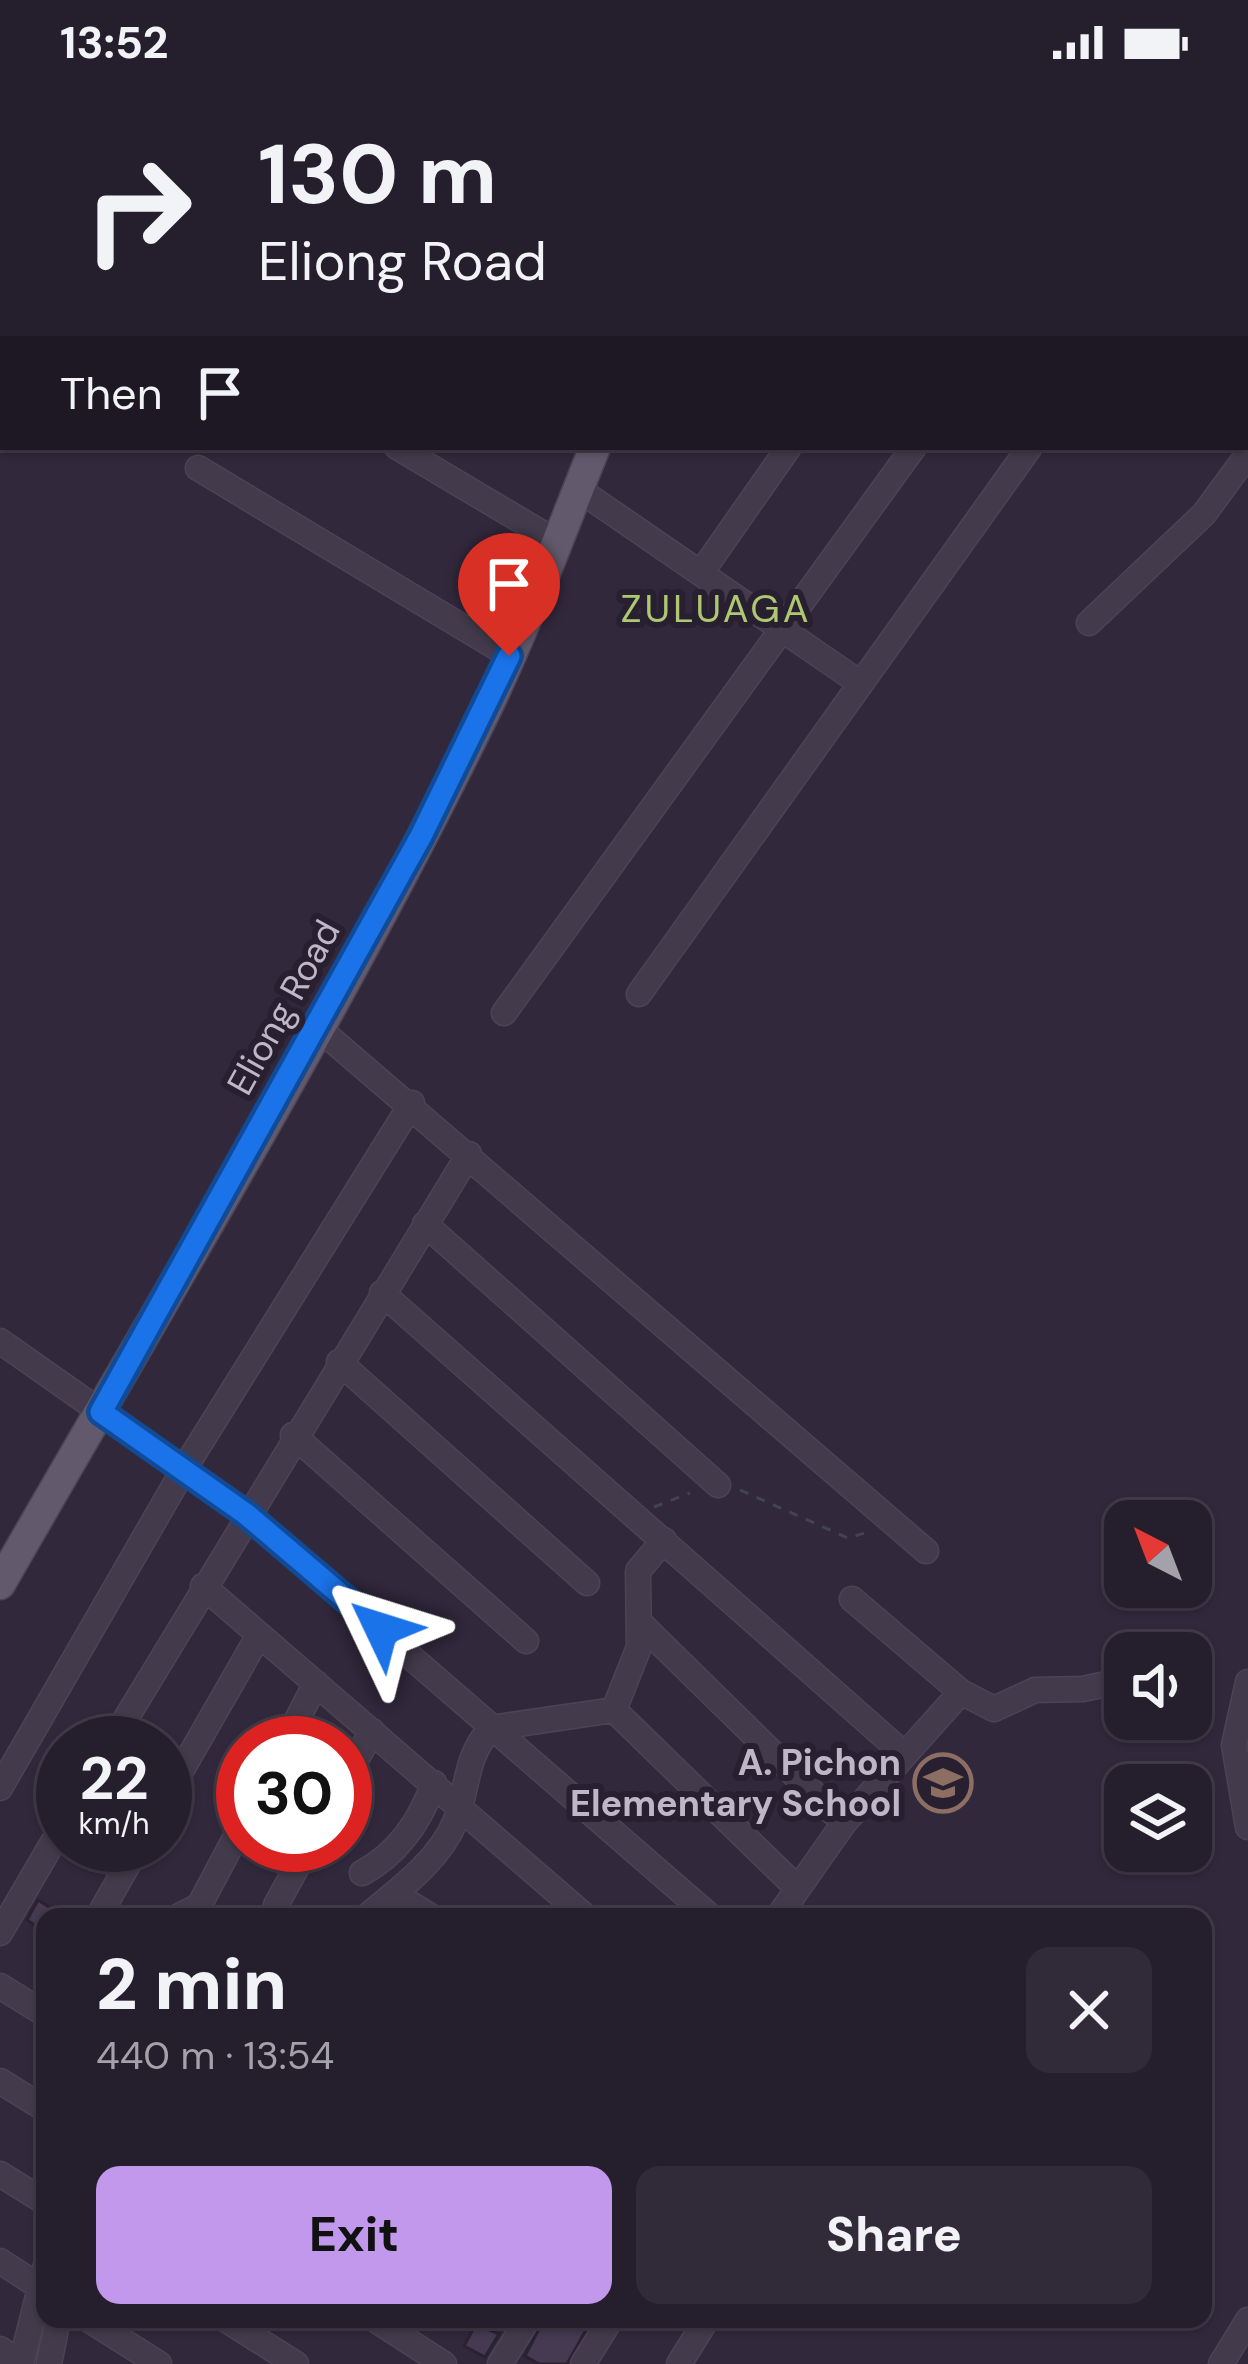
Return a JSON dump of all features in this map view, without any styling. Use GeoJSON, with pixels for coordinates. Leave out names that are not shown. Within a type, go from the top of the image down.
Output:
{"type":"FeatureCollection","features":[{"type":"Feature","properties":{"kind":"main road","name":"Eliong Road"},"geometry":{"type":"LineString","coordinates":[[4,1570],[101,1412],[450,780],[509,656],[595,450]]}},
{"type":"Feature","properties":{"kind":"street"},"geometry":{"type":"LineString","coordinates":[[402,450],[557,542]]}},
{"type":"Feature","properties":{"kind":"street"},"geometry":{"type":"LineString","coordinates":[[703,570],[787,450]]}},
{"type":"Feature","properties":{"kind":"street"},"geometry":{"type":"LineString","coordinates":[[504,1013],[912,450]]}},
{"type":"Feature","properties":{"kind":"street"},"geometry":{"type":"LineString","coordinates":[[639,994],[1028,450]]}},
{"type":"Feature","properties":{"kind":"street"},"geometry":{"type":"LineString","coordinates":[[1089,623],[1204,514],[1248,454]]}},
{"type":"Feature","properties":{"kind":"street"},"geometry":{"type":"LineString","coordinates":[[198,468],[509,656]]}},
{"type":"Feature","properties":{"kind":"street"},"geometry":{"type":"LineString","coordinates":[[578,489],[703,570],[860,683]]}},
{"type":"Feature","properties":{"kind":"street"},"geometry":{"type":"LineString","coordinates":[[317,1027],[412,1103],[926,1552]]}},
{"type":"Feature","properties":{"kind":"street"},"geometry":{"type":"LineString","coordinates":[[0,1789],[184,1469],[412,1103]]}},
{"type":"Feature","properties":{"kind":"street"},"geometry":{"type":"LineString","coordinates":[[127,1716],[293,1435],[469,1154]]}},
{"type":"Feature","properties":{"kind":"street"},"geometry":{"type":"LineString","coordinates":[[425,1224],[718,1485]]}},
{"type":"Feature","properties":{"kind":"street"},"geometry":{"type":"LineString","coordinates":[[382,1293],[904,1754]]}},
{"type":"Feature","properties":{"kind":"street"},"geometry":{"type":"LineString","coordinates":[[0,1341],[246,1514],[701,1908]]}},
{"type":"Feature","properties":{"kind":"street"},"geometry":{"type":"LineString","coordinates":[[339,1362],[587,1583]]}},
{"type":"Feature","properties":{"kind":"street"},"geometry":{"type":"LineString","coordinates":[[293,1435],[526,1641]]}},
{"type":"Feature","properties":{"kind":"street"},"geometry":{"type":"LineString","coordinates":[[614,1710],[643,1626],[638,1571],[664,1540]]}},
{"type":"Feature","properties":{"kind":"street"},"geometry":{"type":"LineString","coordinates":[[203,1586],[576,1908]]}},
{"type":"Feature","properties":{"kind":"street"},"geometry":{"type":"LineString","coordinates":[[852,1599],[961,1692],[994,1709],[1035,1690],[1104,1684]]}},
{"type":"Feature","properties":{"kind":"street"},"geometry":{"type":"LineString","coordinates":[[643,1626],[844,1822]]}},
{"type":"Feature","properties":{"kind":"street"},"geometry":{"type":"LineString","coordinates":[[192,1752],[259,1635]]}},
{"type":"Feature","properties":{"kind":"street"},"geometry":{"type":"LineString","coordinates":[[1248,1682],[1234,1745],[1248,1827]]}},
{"type":"Feature","properties":{"kind":"street"},"geometry":{"type":"LineString","coordinates":[[299,1716],[316,1683]]}},
{"type":"Feature","properties":{"kind":"street"},"geometry":{"type":"LineString","coordinates":[[783,1908],[844,1822],[961,1692]]}},
{"type":"Feature","properties":{"kind":"street"},"geometry":{"type":"LineString","coordinates":[[377,1908],[436,1851],[460,1807],[468,1761],[491,1728],[614,1710]]}},
{"type":"Feature","properties":{"kind":"street"},"geometry":{"type":"LineString","coordinates":[[614,1710],[796,1887]]}},
{"type":"Feature","properties":{"kind":"street"},"geometry":{"type":"LineString","coordinates":[[362,1873],[392,1852],[416,1825],[434,1783]]}},
{"type":"Feature","properties":{"kind":"street"},"geometry":{"type":"LineString","coordinates":[[0,1933],[36,1872]]}},
{"type":"Feature","properties":{"kind":"street"},"geometry":{"type":"LineString","coordinates":[[103,1908],[124,1872]]}},
{"type":"Feature","properties":{"kind":"street"},"geometry":{"type":"LineString","coordinates":[[195,1908],[217,1872]]}},
{"type":"Feature","properties":{"kind":"street"},"geometry":{"type":"LineString","coordinates":[[276,1905],[294,1872]]}},
{"type":"Feature","properties":{"kind":"street"},"geometry":{"type":"LineString","coordinates":[[394,1894],[417,1908]]}},
{"type":"Feature","properties":{"kind":"street"},"geometry":{"type":"LineString","coordinates":[[0,1986],[36,2007]]}},
{"type":"Feature","properties":{"kind":"street"},"geometry":{"type":"LineString","coordinates":[[0,2081],[36,2103]]}},
{"type":"Feature","properties":{"kind":"street"},"geometry":{"type":"LineString","coordinates":[[0,2174],[36,2196]]}},
{"type":"Feature","properties":{"kind":"street"},"geometry":{"type":"LineString","coordinates":[[0,2261],[36,2274]]}},
{"type":"Feature","properties":{"kind":"street"},"geometry":{"type":"LineString","coordinates":[[0,2349],[21,2364],[36,2305]]}},
{"type":"Feature","properties":{"kind":"street"},"geometry":{"type":"LineString","coordinates":[[1221,2364],[1248,2320]]}},
{"type":"Feature","properties":{"kind":"street"},"geometry":{"type":"LineString","coordinates":[[49,2364],[56,2328]]}},
{"type":"Feature","properties":{"kind":"street"},"geometry":{"type":"LineString","coordinates":[[102,2328],[159,2364]]}},
{"type":"Feature","properties":{"kind":"street"},"geometry":{"type":"LineString","coordinates":[[239,2328],[296,2364]]}},
{"type":"Feature","properties":{"kind":"street"},"geometry":{"type":"LineString","coordinates":[[388,2328],[444,2364]]}},
{"type":"Feature","properties":{"kind":"street"},"geometry":{"type":"LineString","coordinates":[[500,2364],[521,2328]]}},
{"type":"Feature","properties":{"kind":"street"},"geometry":{"type":"LineString","coordinates":[[583,2364],[605,2328]]}},
{"type":"Feature","properties":{"kind":"street"},"geometry":{"type":"LineString","coordinates":[[679,2364],[701,2328]]}},
{"type":"Feature","properties":{"kind":"path"},"geometry":{"type":"LineString","coordinates":[[637,1517],[718,1485],[755,1496],[848,1538],[861,1537],[884,1515]]}},
{"type":"Feature","properties":{"kind":"path"},"geometry":{"type":"LineString","coordinates":[[1212,1693],[1239,1710]]}},
{"type":"Feature","properties":{"kind":"building"},"geometry":{"type":"Polygon","coordinates":[[[38,1900],[51,1908],[36,1908],[36,1926],[27,1920],[38,1900]]]}},
{"type":"Feature","properties":{"kind":"building"},"geometry":{"type":"Polygon","coordinates":[[[474,2328],[499,2334],[485,2357],[464,2346],[474,2328]]]}},
{"type":"Feature","properties":{"kind":"building"},"geometry":{"type":"Polygon","coordinates":[[[539,2328],[587,2328],[567,2364],[539,2364],[525,2356],[539,2328]]]}},
{"type":"Feature","properties":{"kind":"place","name":"A. Pichon Elementary School"},"geometry":{"type":"Point","coordinates":[943,1783]}},
{"type":"Feature","properties":{"kind":"district","name":"ZULUAGA"},"geometry":{"type":"Point","coordinates":[716,608]}},
{"type":"Feature","properties":{"kind":"route"},"geometry":{"type":"LineString","coordinates":[[381,1629],[246,1514],[101,1412],[421,836],[509,656]]}}]}
